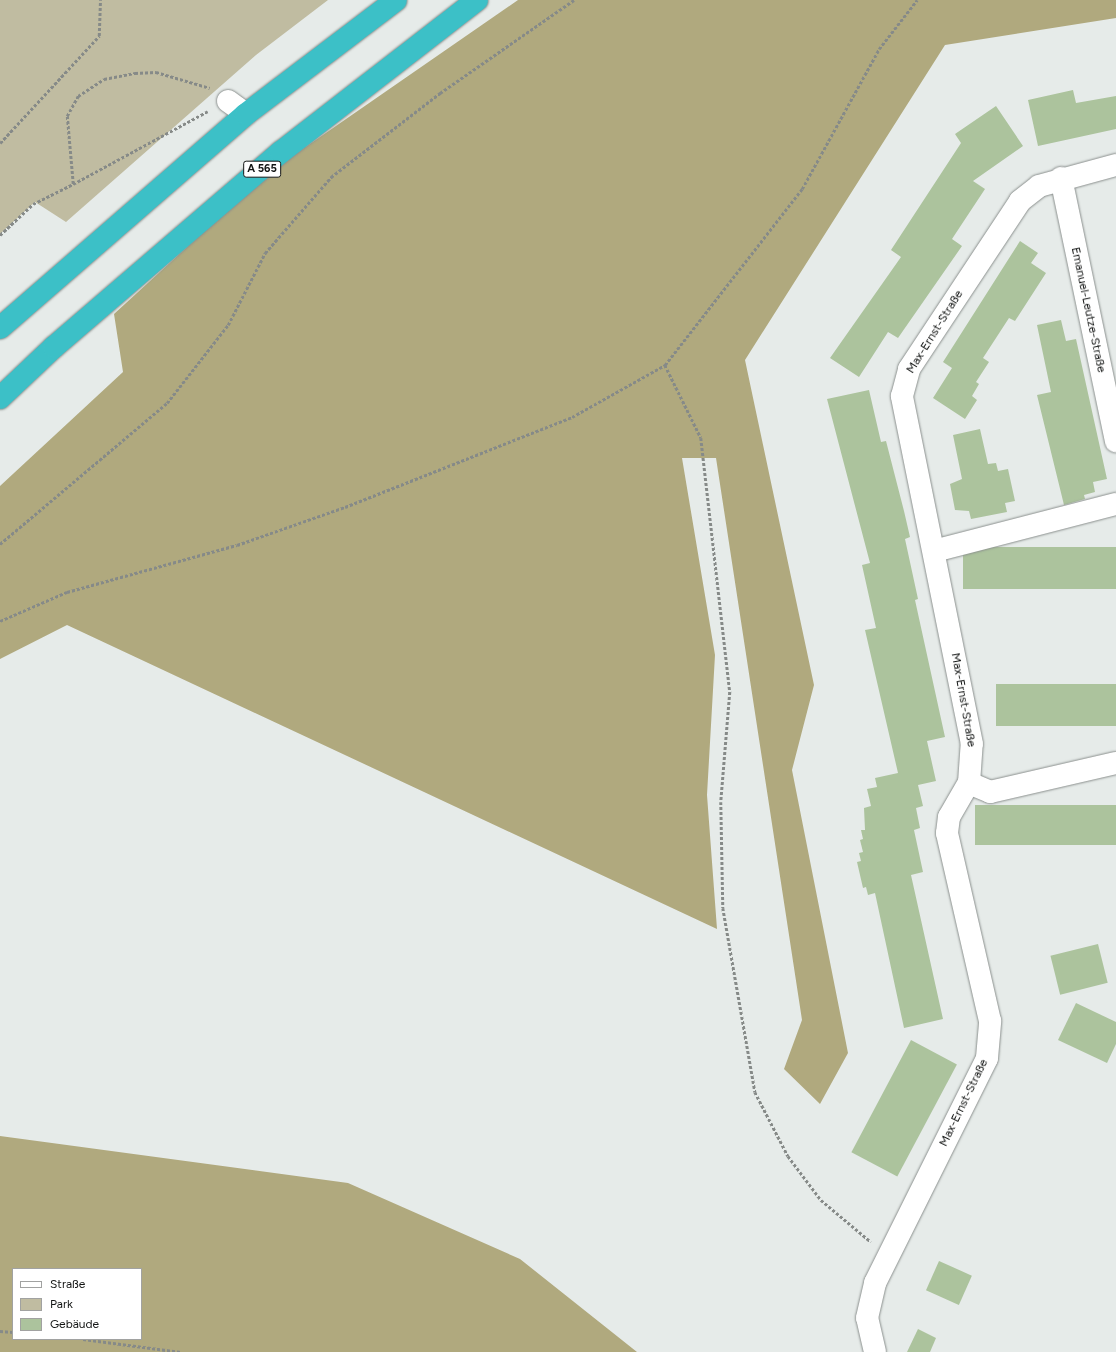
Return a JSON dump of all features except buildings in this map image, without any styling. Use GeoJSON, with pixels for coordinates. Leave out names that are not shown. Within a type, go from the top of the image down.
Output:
{"type":"FeatureCollection","features":[{"type":"Feature","properties":{"kind":"highway"},"geometry":{"type":"LineString","coordinates":[[0,328],[246,114],[396,0]]}},
{"type":"Feature","properties":{"kind":"highway","name":"A 565"},"geometry":{"type":"LineString","coordinates":[[0,398],[54,347],[281,152],[477,0]]}},
{"type":"Feature","properties":{"kind":"street"},"geometry":{"type":"LineString","coordinates":[[228,101],[246,114]]}},
{"type":"Feature","properties":{"kind":"street","name":"Max-Ernst-Straße"},"geometry":{"type":"LineString","coordinates":[[875,1352],[867,1318],[887,1254],[987,1058],[990,1021],[947,833],[949,816],[970,783],[972,744],[902,396],[909,369],[1020,201],[1039,186],[1061,178],[1116,165]]}},
{"type":"Feature","properties":{"kind":"street","name":"Emanuel-Leutze-Straße"},"geometry":{"type":"LineString","coordinates":[[1061,178],[1116,441]]}},
{"type":"Feature","properties":{"kind":"street"},"geometry":{"type":"LineString","coordinates":[[934,551],[1116,504]]}},
{"type":"Feature","properties":{"kind":"street"},"geometry":{"type":"LineString","coordinates":[[970,783],[990,792],[1116,763]]}},
{"type":"Feature","properties":{"kind":"path"},"geometry":{"type":"LineString","coordinates":[[0,143],[100,36],[100,0]]}},
{"type":"Feature","properties":{"kind":"path"},"geometry":{"type":"LineString","coordinates":[[0,544],[167,404],[228,325],[265,253],[331,177],[440,93],[574,0]]}},
{"type":"Feature","properties":{"kind":"path"},"geometry":{"type":"LineString","coordinates":[[0,621],[67,592],[237,545],[345,507],[572,418],[665,365],[802,189],[879,49],[917,0]]}},
{"type":"Feature","properties":{"kind":"path"},"geometry":{"type":"LineString","coordinates":[[0,235],[33,204],[73,184],[228,101],[205,84],[156,72],[104,79],[78,96],[67,116],[73,184]]}},
{"type":"Feature","properties":{"kind":"path"},"geometry":{"type":"LineString","coordinates":[[665,365],[701,438],[730,692],[721,802],[723,908],[754,1092],[788,1156],[821,1200],[887,1254]]}},
{"type":"Feature","properties":{"kind":"path"},"geometry":{"type":"LineString","coordinates":[[0,1331],[12,1332]]}},
{"type":"Feature","properties":{"kind":"path"},"geometry":{"type":"LineString","coordinates":[[91,1340],[181,1352]]}},
{"type":"Feature","properties":{"kind":"green space"},"geometry":{"type":"Polygon","coordinates":[[[0,0],[328,0],[256,55],[66,222],[35,202],[0,234],[0,0]]]}},
{"type":"Feature","properties":{"kind":"shaded area"},"geometry":{"type":"Polygon","coordinates":[[[518,0],[1116,0],[1116,18],[945,45],[745,360],[814,685],[792,770],[848,1053],[820,1104],[784,1069],[802,1020],[716,458],[682,458],[715,655],[707,795],[717,929],[67,625],[0,659],[0,486],[123,372],[114,314],[268,173],[518,0]]]}},
{"type":"Feature","properties":{"kind":"shaded area"},"geometry":{"type":"Polygon","coordinates":[[[0,1136],[348,1183],[520,1259],[637,1352],[0,1352],[0,1136]]]}}]}
